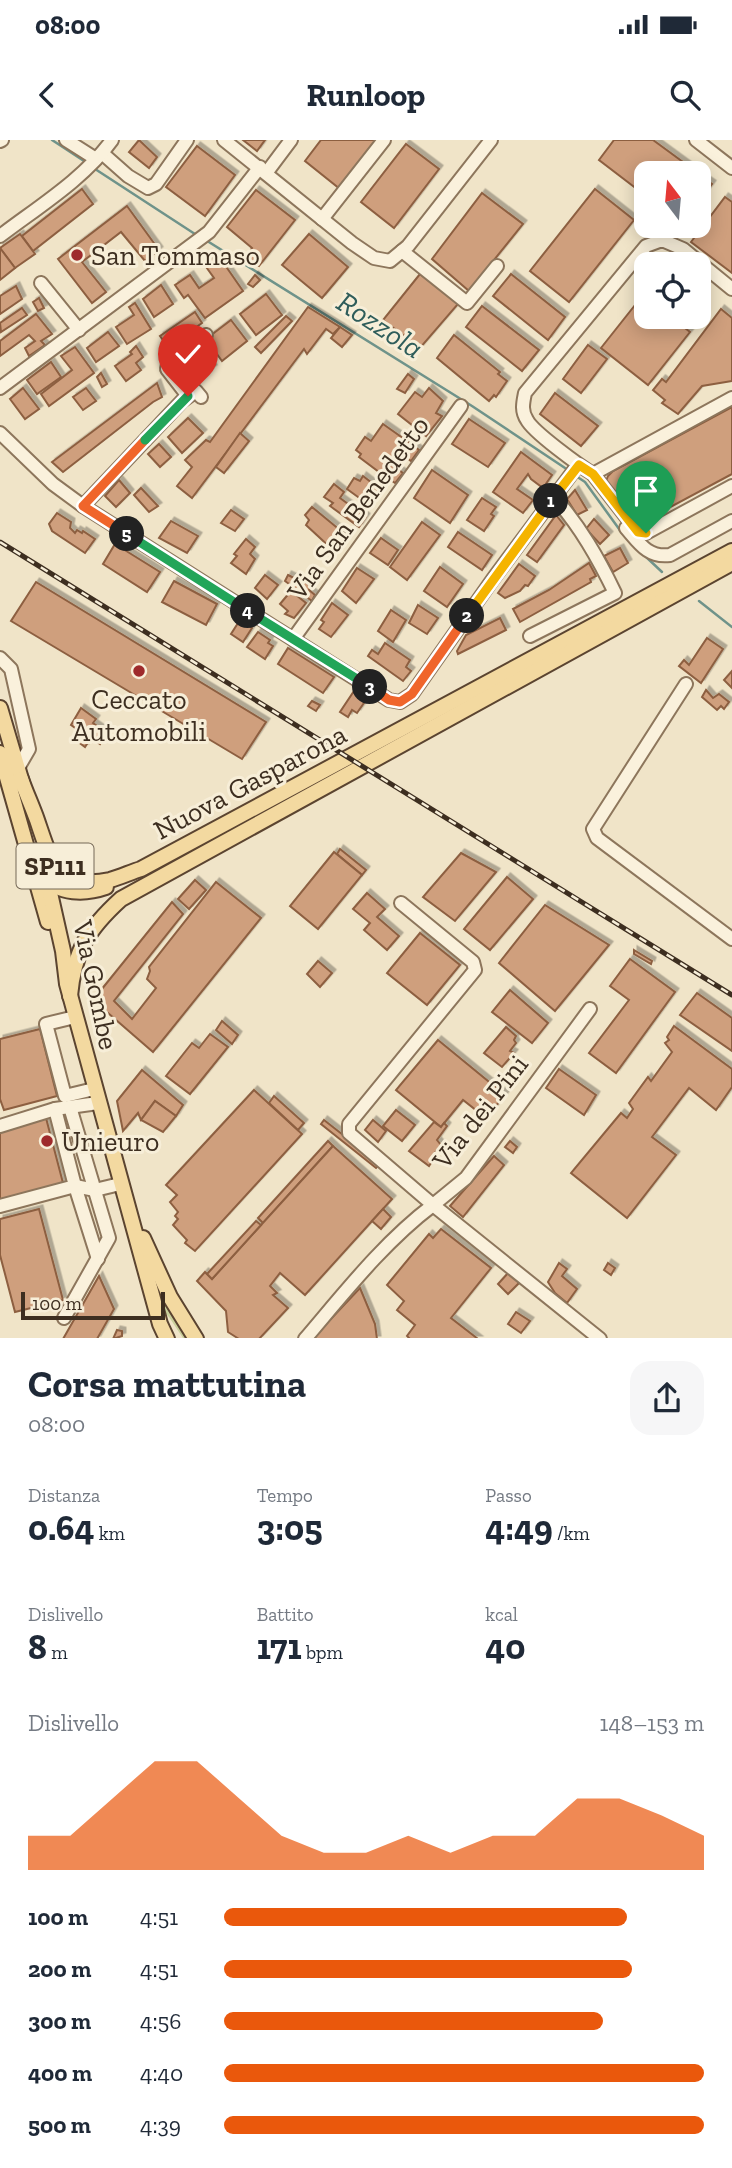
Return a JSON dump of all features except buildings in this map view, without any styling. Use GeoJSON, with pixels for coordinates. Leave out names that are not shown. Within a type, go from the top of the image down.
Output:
{"type":"FeatureCollection","features":[{"type":"Feature","properties":{"kind":"main road","name":"Nuova Gasparona"},"geometry":{"type":"LineString","coordinates":[[20,774],[47,852],[58,870],[77,880],[111,880],[141,869],[732,551]]}},
{"type":"Feature","properties":{"kind":"main road","name":"Nuova Gasparona"},"geometry":{"type":"LineString","coordinates":[[68,990],[78,952],[107,912],[121,899],[732,563]]}},
{"type":"Feature","properties":{"kind":"main road","name":"Via Gombe"},"geometry":{"type":"LineString","coordinates":[[0,708],[48,881],[63,951],[68,990],[153,1299]]}},
{"type":"Feature","properties":{"kind":"main road"},"geometry":{"type":"LineString","coordinates":[[0,753],[68,990]]}},
{"type":"Feature","properties":{"kind":"main road"},"geometry":{"type":"LineString","coordinates":[[26,843],[48,881]]}},
{"type":"Feature","properties":{"kind":"main road","name":"SP111"},"geometry":{"type":"LineString","coordinates":[[48,881],[71,891],[99,890],[141,869]]}},
{"type":"Feature","properties":{"kind":"main road","name":"Via Gombe"},"geometry":{"type":"LineString","coordinates":[[128,1212],[170,1297],[195,1338]]}},
{"type":"Feature","properties":{"kind":"main road"},"geometry":{"type":"LineString","coordinates":[[153,1299],[167,1338]]}},
{"type":"Feature","properties":{"kind":"main road"},"geometry":{"type":"LineString","coordinates":[[153,1299],[176,1338]]}},
{"type":"Feature","properties":{"kind":"street"},"geometry":{"type":"LineString","coordinates":[[66,140],[94,161],[148,188],[156,184],[187,140]]}},
{"type":"Feature","properties":{"kind":"street"},"geometry":{"type":"LineString","coordinates":[[0,236],[94,161],[112,140]]}},
{"type":"Feature","properties":{"kind":"street"},"geometry":{"type":"LineString","coordinates":[[224,140],[374,258],[390,261],[402,251],[491,140]]}},
{"type":"Feature","properties":{"kind":"street"},"geometry":{"type":"LineString","coordinates":[[0,388],[194,245],[209,232],[291,140]]}},
{"type":"Feature","properties":{"kind":"street"},"geometry":{"type":"LineString","coordinates":[[322,219],[384,140]]}},
{"type":"Feature","properties":{"kind":"street"},"geometry":{"type":"LineString","coordinates":[[696,140],[732,168]]}},
{"type":"Feature","properties":{"kind":"street"},"geometry":{"type":"LineString","coordinates":[[732,289],[683,249],[662,240],[646,246],[526,393],[522,407],[527,422],[574,471],[593,474],[732,397]]}},
{"type":"Feature","properties":{"kind":"street"},"geometry":{"type":"LineString","coordinates":[[402,251],[467,303],[497,266]]}},
{"type":"Feature","properties":{"kind":"street"},"geometry":{"type":"LineString","coordinates":[[41,283],[79,330]]}},
{"type":"Feature","properties":{"kind":"street"},"geometry":{"type":"LineString","coordinates":[[83,506],[191,398],[167,369],[168,364],[206,335]]}},
{"type":"Feature","properties":{"kind":"street","name":"Via San Benedetto"},"geometry":{"type":"LineString","coordinates":[[293,639],[461,407]]}},
{"type":"Feature","properties":{"kind":"street"},"geometry":{"type":"LineString","coordinates":[[0,433],[53,484],[83,506],[389,700],[400,702],[412,694],[574,471]]}},
{"type":"Feature","properties":{"kind":"street"},"geometry":{"type":"LineString","coordinates":[[593,474],[638,532],[646,533],[732,486]]}},
{"type":"Feature","properties":{"kind":"street"},"geometry":{"type":"LineString","coordinates":[[530,636],[615,593],[600,561],[576,523],[554,497]]}},
{"type":"Feature","properties":{"kind":"street"},"geometry":{"type":"LineString","coordinates":[[614,502],[620,521],[646,551],[659,557],[670,555],[732,521]]}},
{"type":"Feature","properties":{"kind":"street","name":"Via Gombe"},"geometry":{"type":"LineString","coordinates":[[0,658],[11,669],[29,749],[20,774]]}},
{"type":"Feature","properties":{"kind":"street"},"geometry":{"type":"LineString","coordinates":[[687,684],[593,829],[597,838],[732,939]]}},
{"type":"Feature","properties":{"kind":"street"},"geometry":{"type":"LineString","coordinates":[[306,1338],[368,1266],[414,1219],[433,1205],[349,1133],[349,1124],[475,970],[473,962],[401,903]]}},
{"type":"Feature","properties":{"kind":"street","name":"Via dei Pini"},"geometry":{"type":"LineString","coordinates":[[590,1009],[466,1178],[433,1205],[599,1338]]}},
{"type":"Feature","properties":{"kind":"street"},"geometry":{"type":"LineString","coordinates":[[75,1017],[46,1024],[65,1096],[96,1096]]}},
{"type":"Feature","properties":{"kind":"street"},"geometry":{"type":"LineString","coordinates":[[0,1126],[69,1107],[96,1096]]}},
{"type":"Feature","properties":{"kind":"street"},"geometry":{"type":"LineString","coordinates":[[64,1318],[109,1238],[69,1107]]}},
{"type":"Feature","properties":{"kind":"street"},"geometry":{"type":"LineString","coordinates":[[55,1109],[98,1259]]}},
{"type":"Feature","properties":{"kind":"street"},"geometry":{"type":"LineString","coordinates":[[0,1206],[75,1186],[94,1189],[120,1184]]}},
{"type":"Feature","properties":{"kind":"green space"},"geometry":{"type":"Polygon","coordinates":[[[151,1275],[176,1322],[189,1338],[183,1338],[157,1305],[151,1275]]]}},
{"type":"Feature","properties":{"kind":"waterway","name":"Rozzola"},"geometry":{"type":"LineString","coordinates":[[52,140],[87,163]]}},
{"type":"Feature","properties":{"kind":"waterway","name":"Rozzola"},"geometry":{"type":"LineString","coordinates":[[92,167],[198,236]]}},
{"type":"Feature","properties":{"kind":"waterway","name":"Rozzola"},"geometry":{"type":"LineString","coordinates":[[204,239],[472,406],[568,470]]}},
{"type":"Feature","properties":{"kind":"waterway","name":"Rozzola"},"geometry":{"type":"LineString","coordinates":[[576,476],[585,482],[622,533]]}},
{"type":"Feature","properties":{"kind":"waterway","name":"Rozzola"},"geometry":{"type":"LineString","coordinates":[[644,555],[662,572]]}},
{"type":"Feature","properties":{"kind":"waterway","name":"Rozzola"},"geometry":{"type":"LineString","coordinates":[[699,601],[732,627]]}},
{"type":"Feature","properties":{"kind":"railway"},"geometry":{"type":"LineString","coordinates":[[0,542],[732,995]]}},
{"type":"Feature","properties":{"kind":"place","name":"San Tommaso"},"geometry":{"type":"Point","coordinates":[77,255]}},
{"type":"Feature","properties":{"kind":"place","name":"Ceccato Automobili"},"geometry":{"type":"Point","coordinates":[139,671]}},
{"type":"Feature","properties":{"kind":"place","name":"Unieuro"},"geometry":{"type":"Point","coordinates":[47,1141]}},
{"type":"Feature","properties":{"kind":"route"},"geometry":{"type":"LineString","coordinates":[[188,396],[83,506],[389,700],[400,702],[412,694],[493,579],[579,465],[593,474],[638,532],[646,533]]}}]}
